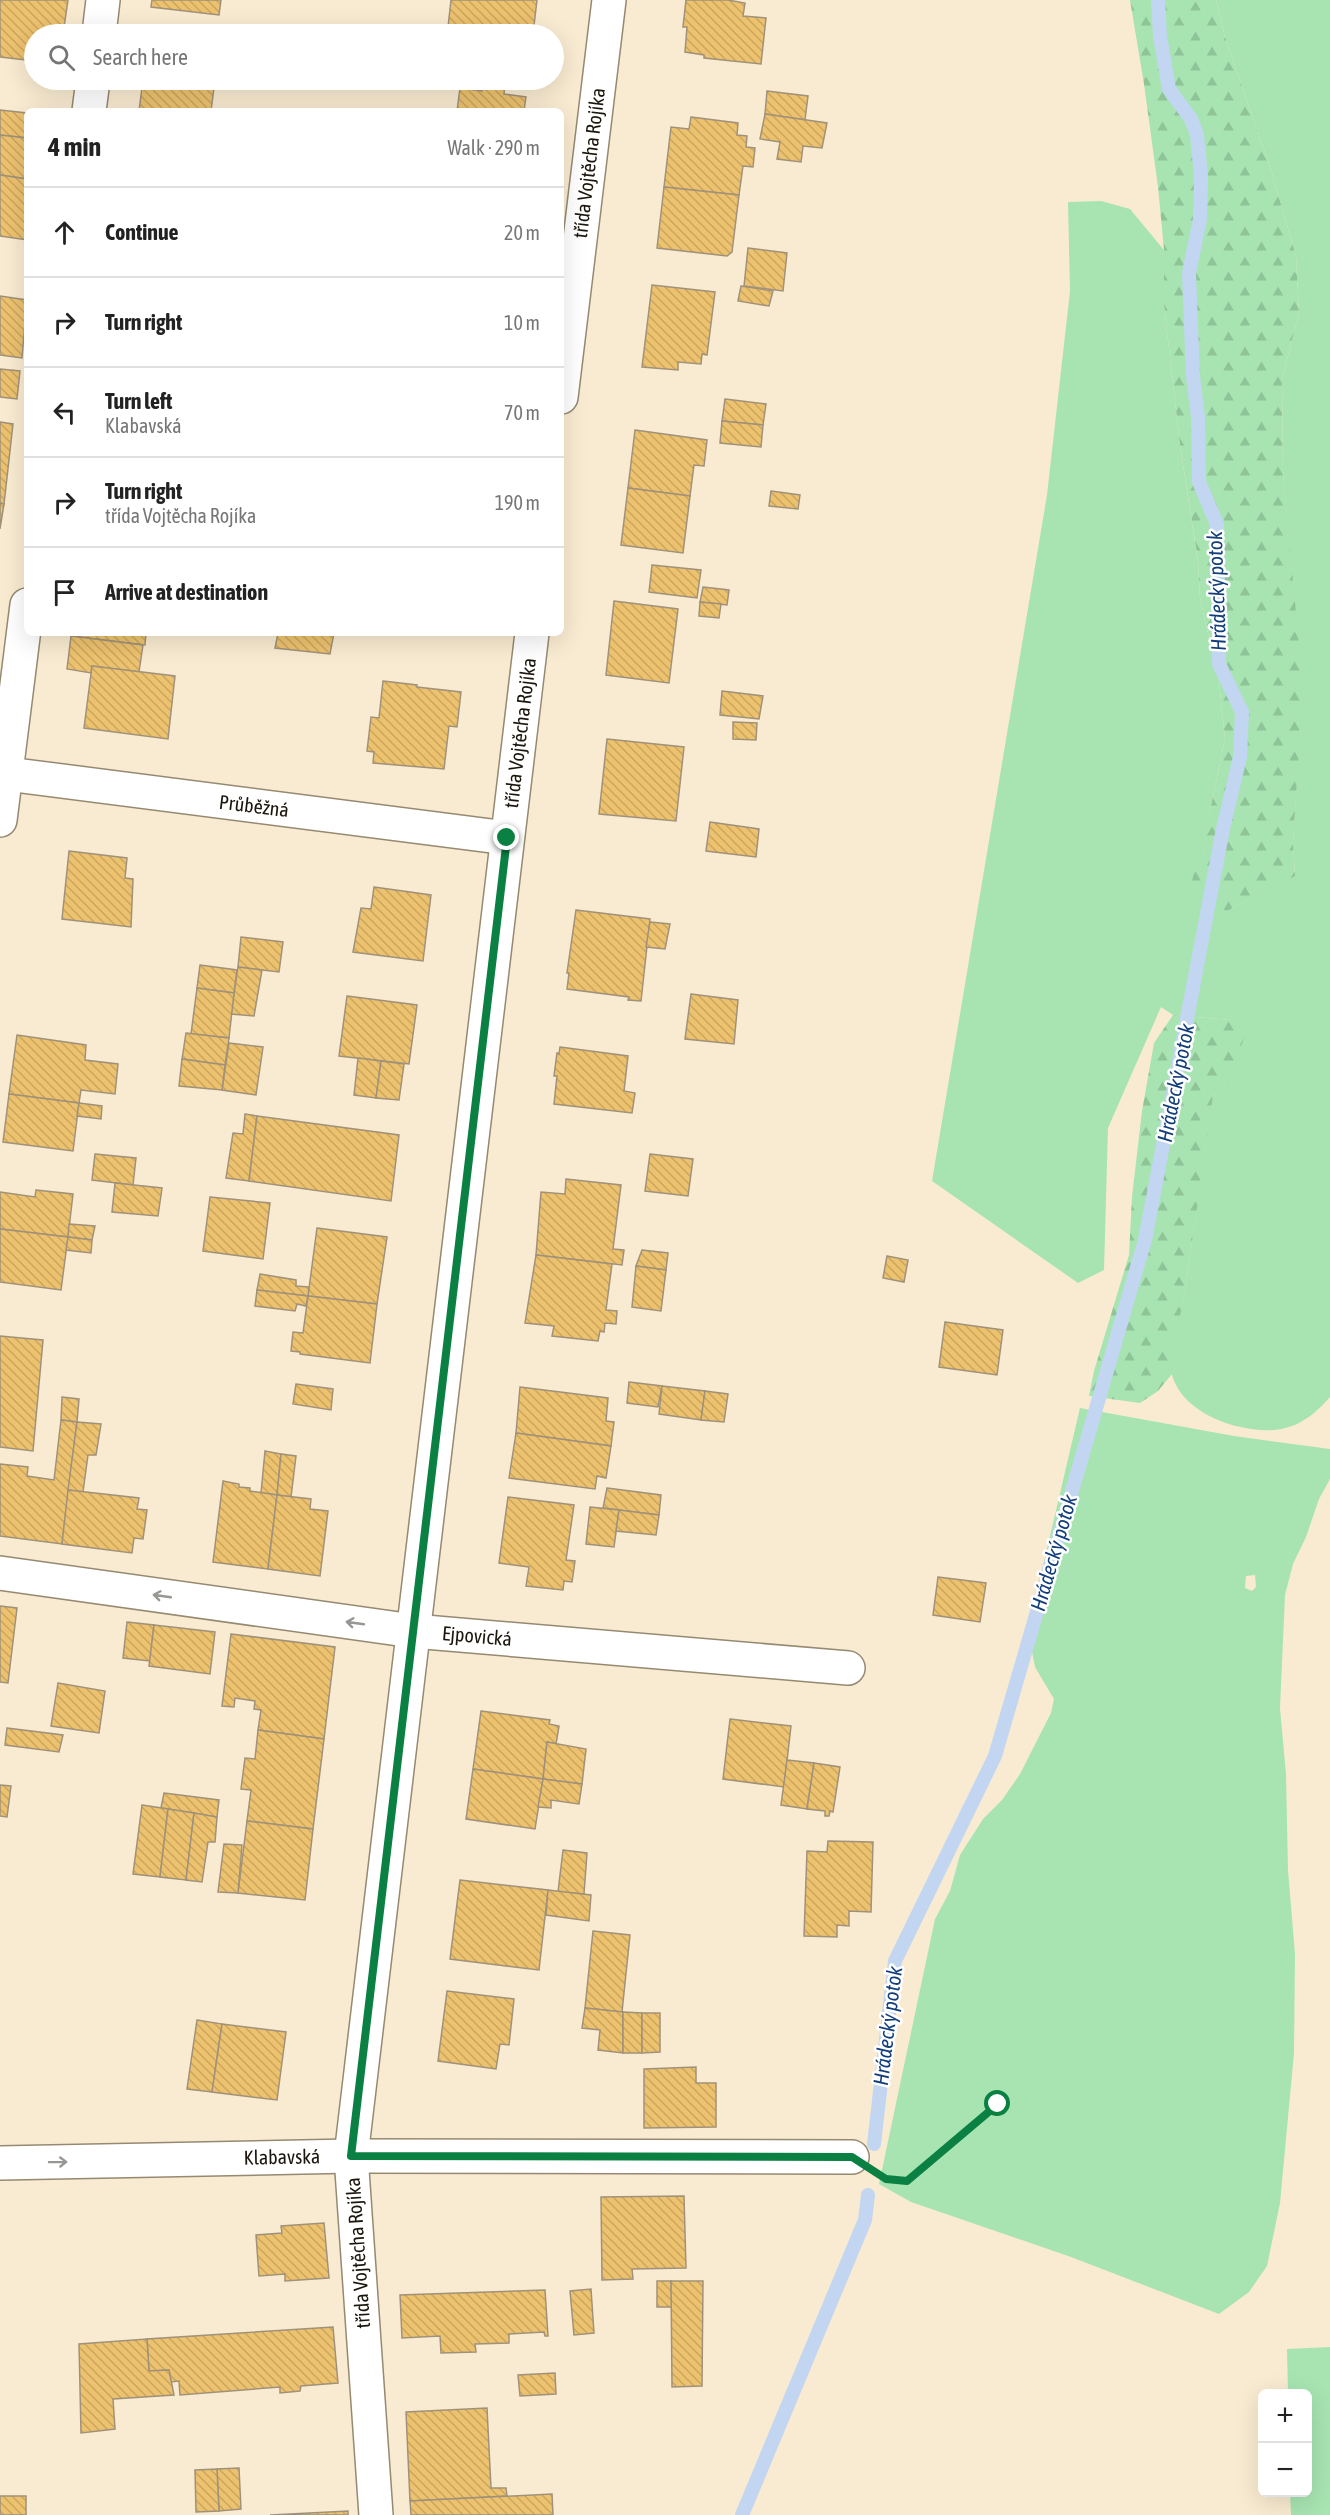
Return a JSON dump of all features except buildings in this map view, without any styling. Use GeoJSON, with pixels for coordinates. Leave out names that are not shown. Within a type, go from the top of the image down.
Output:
{"type":"FeatureCollection","features":[{"type":"Feature","properties":{"kind":"street"},"geometry":{"type":"LineString","coordinates":[[100,24],[103,0]]}},
{"type":"Feature","properties":{"kind":"street","name":"třída Vojtěcha Rojíka"},"geometry":{"type":"LineString","coordinates":[[564,372],[609,0]]}},
{"type":"Feature","properties":{"kind":"street"},"geometry":{"type":"LineString","coordinates":[[89,108],[92,90]]}},
{"type":"Feature","properties":{"kind":"street"},"geometry":{"type":"LineString","coordinates":[[0,820],[3,773],[24,626]]}},
{"type":"Feature","properties":{"kind":"street","name":"třída Vojtěcha Rojíka"},"geometry":{"type":"LineString","coordinates":[[376,2515],[351,2156],[532,636]]}},
{"type":"Feature","properties":{"kind":"street","name":"Průběžná"},"geometry":{"type":"LineString","coordinates":[[3,773],[507,838]]}},
{"type":"Feature","properties":{"kind":"street","name":"Ejpovická"},"geometry":{"type":"LineString","coordinates":[[0,1573],[413,1631],[848,1668]]}},
{"type":"Feature","properties":{"kind":"street","name":"Klabavská"},"geometry":{"type":"LineString","coordinates":[[0,2163],[351,2156],[852,2157]]}},
{"type":"Feature","properties":{"kind":"path"},"geometry":{"type":"LineString","coordinates":[[852,2157],[886,2179],[907,2181],[998,2104]]}},
{"type":"Feature","properties":{"kind":"green space"},"geometry":{"type":"Polygon","coordinates":[[[1130,0],[1216,0],[1225,37],[1271,170],[1296,256],[1299,313],[1282,379],[1283,472],[1303,689],[1293,842],[1295,876],[1227,911],[1188,896],[1209,815],[1225,739],[1219,682],[1200,598],[1198,561],[1180,445],[1164,305],[1164,250],[1158,187],[1130,0]]]}},
{"type":"Feature","properties":{"kind":"green space"},"geometry":{"type":"Polygon","coordinates":[[[1216,0],[1330,0],[1330,1397],[1311,1416],[1301,1422],[1290,1427],[1268,1430],[1231,1425],[1199,1410],[1182,1395],[1172,1375],[1171,1366],[1172,1344],[1185,1290],[1213,1096],[1228,1082],[1231,1020],[1173,1015],[1161,1007],[1108,1128],[1104,1270],[1078,1283],[932,1181],[1047,495],[1070,291],[1068,202],[1101,201],[1130,209],[1164,250],[1164,305],[1180,445],[1198,562],[1200,598],[1219,682],[1225,739],[1209,815],[1227,911],[1295,875],[1293,842],[1297,775],[1291,570],[1283,472],[1282,379],[1299,313],[1296,256],[1271,170],[1225,37],[1216,0]]]}},
{"type":"Feature","properties":{"kind":"green space"},"geometry":{"type":"Polygon","coordinates":[[[1173,1015],[1231,1020],[1247,1030],[1228,1083],[1213,1096],[1185,1291],[1173,1350],[1172,1374],[1158,1391],[1140,1403],[1089,1396],[1094,1371],[1129,1255],[1132,1197],[1142,1111],[1154,1043],[1173,1015]]]}},
{"type":"Feature","properties":{"kind":"green space"},"geometry":{"type":"Polygon","coordinates":[[[1080,1408],[1234,1436],[1330,1449],[1330,1479],[1319,1499],[1306,1537],[1293,1564],[1285,1595],[1280,1708],[1286,1774],[1288,1870],[1295,1954],[1294,2053],[1280,2203],[1267,2266],[1249,2292],[1219,2314],[1071,2257],[911,2202],[879,2184],[935,1919],[950,1891],[960,1855],[983,1819],[1002,1800],[1020,1774],[1051,1713],[1054,1699],[1035,1667],[1030,1642],[1031,1617],[1080,1408]],[[1255,1575],[1246,1576],[1245,1588],[1252,1591],[1256,1587],[1255,1575]]]}},
{"type":"Feature","properties":{"kind":"green space"},"geometry":{"type":"Polygon","coordinates":[[[1330,2347],[1330,2515],[1291,2515],[1290,2497],[1312,2497],[1312,2389],[1288,2389],[1287,2349],[1330,2347]]]}},
{"type":"Feature","properties":{"kind":"waterway","name":"Hrádecký potok"},"geometry":{"type":"LineString","coordinates":[[874,2144],[895,1961],[995,1756],[1145,1240],[1223,829],[1240,757],[1242,712],[1219,664],[1217,524],[1199,482],[1198,417],[1193,377],[1189,273],[1200,219],[1201,176],[1197,135],[1191,119],[1169,89],[1160,36],[1158,0]]}},
{"type":"Feature","properties":{"kind":"waterway","name":"Hrádecký potok"},"geometry":{"type":"LineString","coordinates":[[742,2515],[865,2220],[868,2195]]}},
{"type":"Feature","properties":{"kind":"route"},"geometry":{"type":"LineString","coordinates":[[507,838],[351,2156],[852,2157],[886,2179],[907,2181],[998,2104]]}}]}
